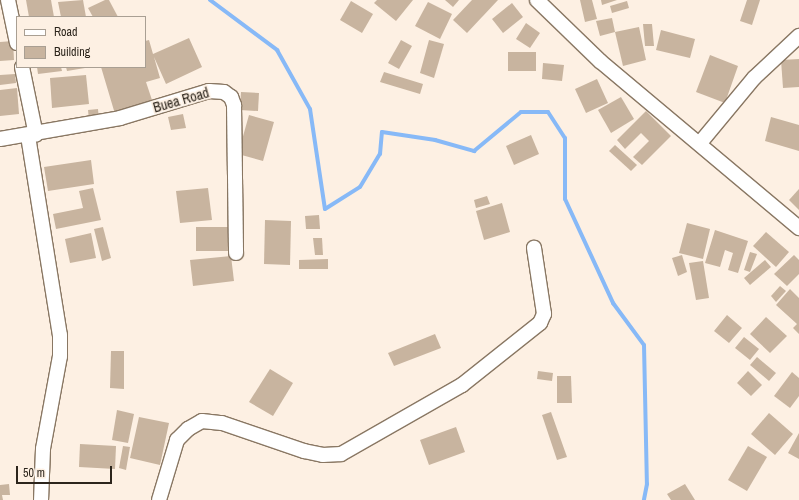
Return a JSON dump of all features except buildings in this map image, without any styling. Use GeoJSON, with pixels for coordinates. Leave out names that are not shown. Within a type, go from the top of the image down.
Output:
{"type":"FeatureCollection","features":[{"type":"Feature","properties":{"kind":"street"},"geometry":{"type":"LineString","coordinates":[[8,0],[16,38]]}},
{"type":"Feature","properties":{"kind":"street"},"geometry":{"type":"LineString","coordinates":[[536,0],[600,61],[700,143],[799,228]]}},
{"type":"Feature","properties":{"kind":"street"},"geometry":{"type":"LineString","coordinates":[[700,143],[754,78],[799,36]]}},
{"type":"Feature","properties":{"kind":"street"},"geometry":{"type":"LineString","coordinates":[[22,68],[60,335],[60,356],[43,449],[41,500]]}},
{"type":"Feature","properties":{"kind":"street","name":"Buea Road"},"geometry":{"type":"LineString","coordinates":[[0,139],[32,135],[120,118],[209,91],[224,92],[231,97],[234,105],[236,253]]}},
{"type":"Feature","properties":{"kind":"street"},"geometry":{"type":"LineString","coordinates":[[159,500],[177,440],[188,429],[202,421],[222,422],[304,451],[323,455],[341,454],[462,385],[540,323],[544,314],[534,248]]}},
{"type":"Feature","properties":{"kind":"waterway"},"geometry":{"type":"LineString","coordinates":[[210,0],[277,50],[310,109],[325,209],[360,187],[380,154],[382,132],[435,140],[474,151],[521,112],[548,112],[565,138],[565,199],[613,303],[644,345],[647,484],[644,500]]}}]}
